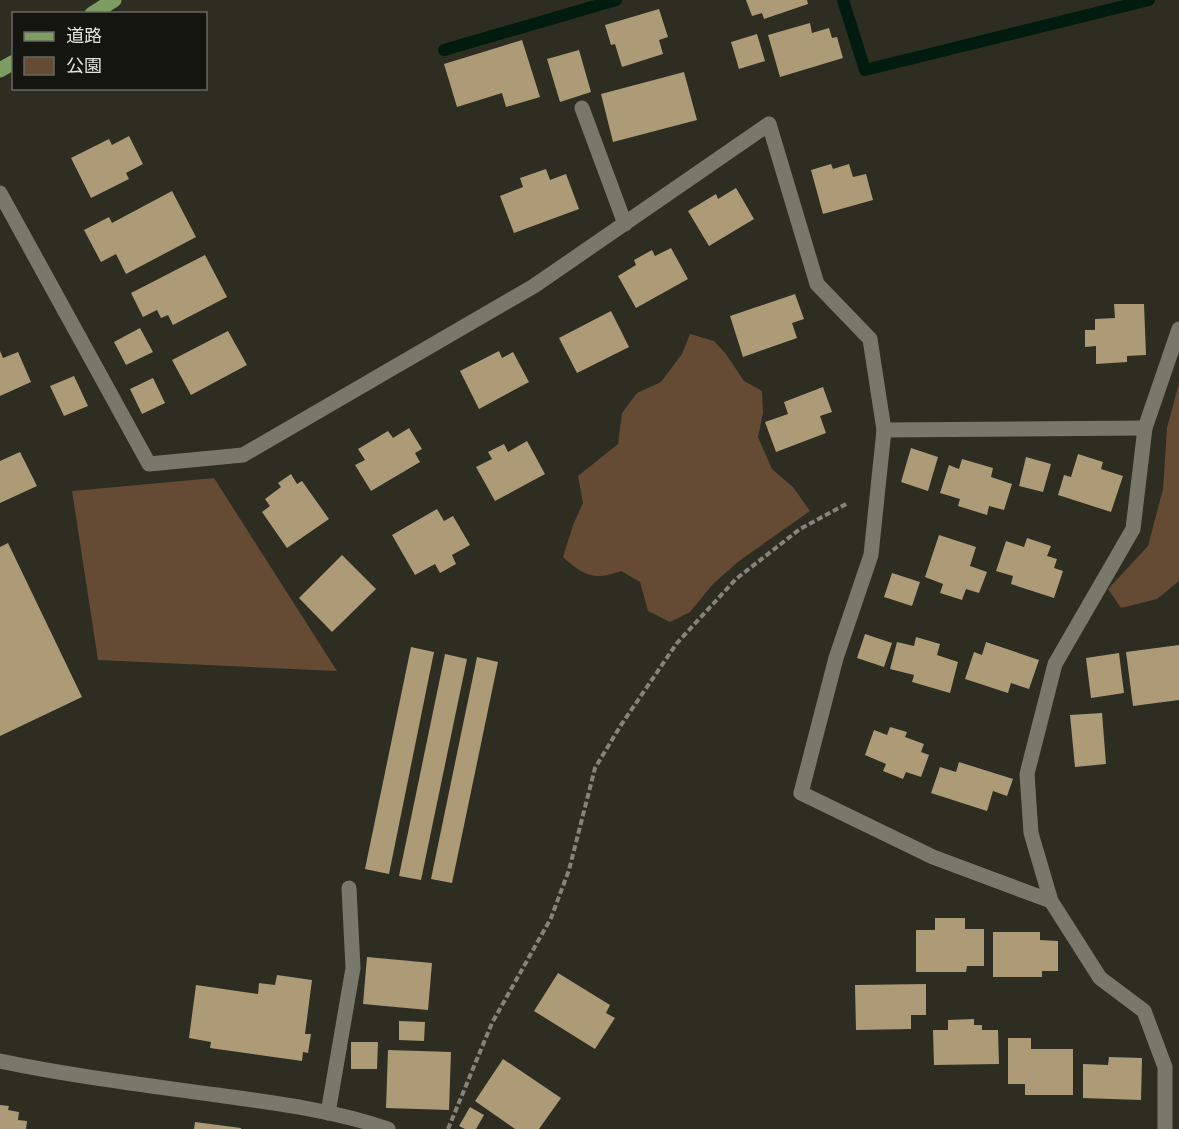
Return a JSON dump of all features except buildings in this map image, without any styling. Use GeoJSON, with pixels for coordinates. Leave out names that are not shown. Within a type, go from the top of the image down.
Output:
{"type":"FeatureCollection","features":[{"type":"Feature","properties":{"kind":"main road"},"geometry":{"type":"LineString","coordinates":[[95,12],[114,0]]}},
{"type":"Feature","properties":{"kind":"street"},"geometry":{"type":"LineString","coordinates":[[582,108],[625,224]]}},
{"type":"Feature","properties":{"kind":"street"},"geometry":{"type":"LineString","coordinates":[[0,193],[149,464],[243,455],[534,286],[769,124],[817,284],[870,339],[884,430],[871,555],[836,658],[801,793],[933,857],[1051,901]]}},
{"type":"Feature","properties":{"kind":"street"},"geometry":{"type":"LineString","coordinates":[[1165,1129],[1165,1067],[1144,1011],[1100,978],[1051,901],[1031,833],[1028,774],[1055,664],[1133,529],[1145,428],[1179,329]]}},
{"type":"Feature","properties":{"kind":"street"},"geometry":{"type":"LineString","coordinates":[[884,430],[1145,428]]}},
{"type":"Feature","properties":{"kind":"street"},"geometry":{"type":"LineString","coordinates":[[328,1113],[353,968],[349,888]]}},
{"type":"Feature","properties":{"kind":"street"},"geometry":{"type":"LineString","coordinates":[[0,1061],[57,1072],[278,1103],[388,1129]]}},
{"type":"Feature","properties":{"kind":"path"},"geometry":{"type":"LineString","coordinates":[[448,1129],[492,1023],[551,918],[569,870],[596,768],[621,725],[677,644],[736,579],[800,529],[878,487]]}},
{"type":"Feature","properties":{"kind":"green space"},"geometry":{"type":"Polygon","coordinates":[[[690,334],[714,341],[744,381],[762,391],[763,413],[758,437],[772,469],[793,487],[810,511],[739,561],[713,584],[690,612],[670,622],[648,611],[640,582],[621,571],[604,576],[590,575],[577,569],[563,557],[583,503],[578,476],[618,444],[622,413],[637,393],[661,382],[682,354],[690,334]]]}},
{"type":"Feature","properties":{"kind":"green space"},"geometry":{"type":"Polygon","coordinates":[[[1179,383],[1179,581],[1157,599],[1121,608],[1108,589],[1148,546],[1163,489],[1167,428],[1179,383]]]}},
{"type":"Feature","properties":{"kind":"green space"},"geometry":{"type":"Polygon","coordinates":[[[214,478],[337,671],[98,660],[72,491],[214,478]]]}},
{"type":"Feature","properties":{"kind":"waterway"},"geometry":{"type":"LineString","coordinates":[[444,50],[616,0]]}},
{"type":"Feature","properties":{"kind":"waterway"},"geometry":{"type":"LineString","coordinates":[[843,0],[865,70],[1149,0]]}}]}
